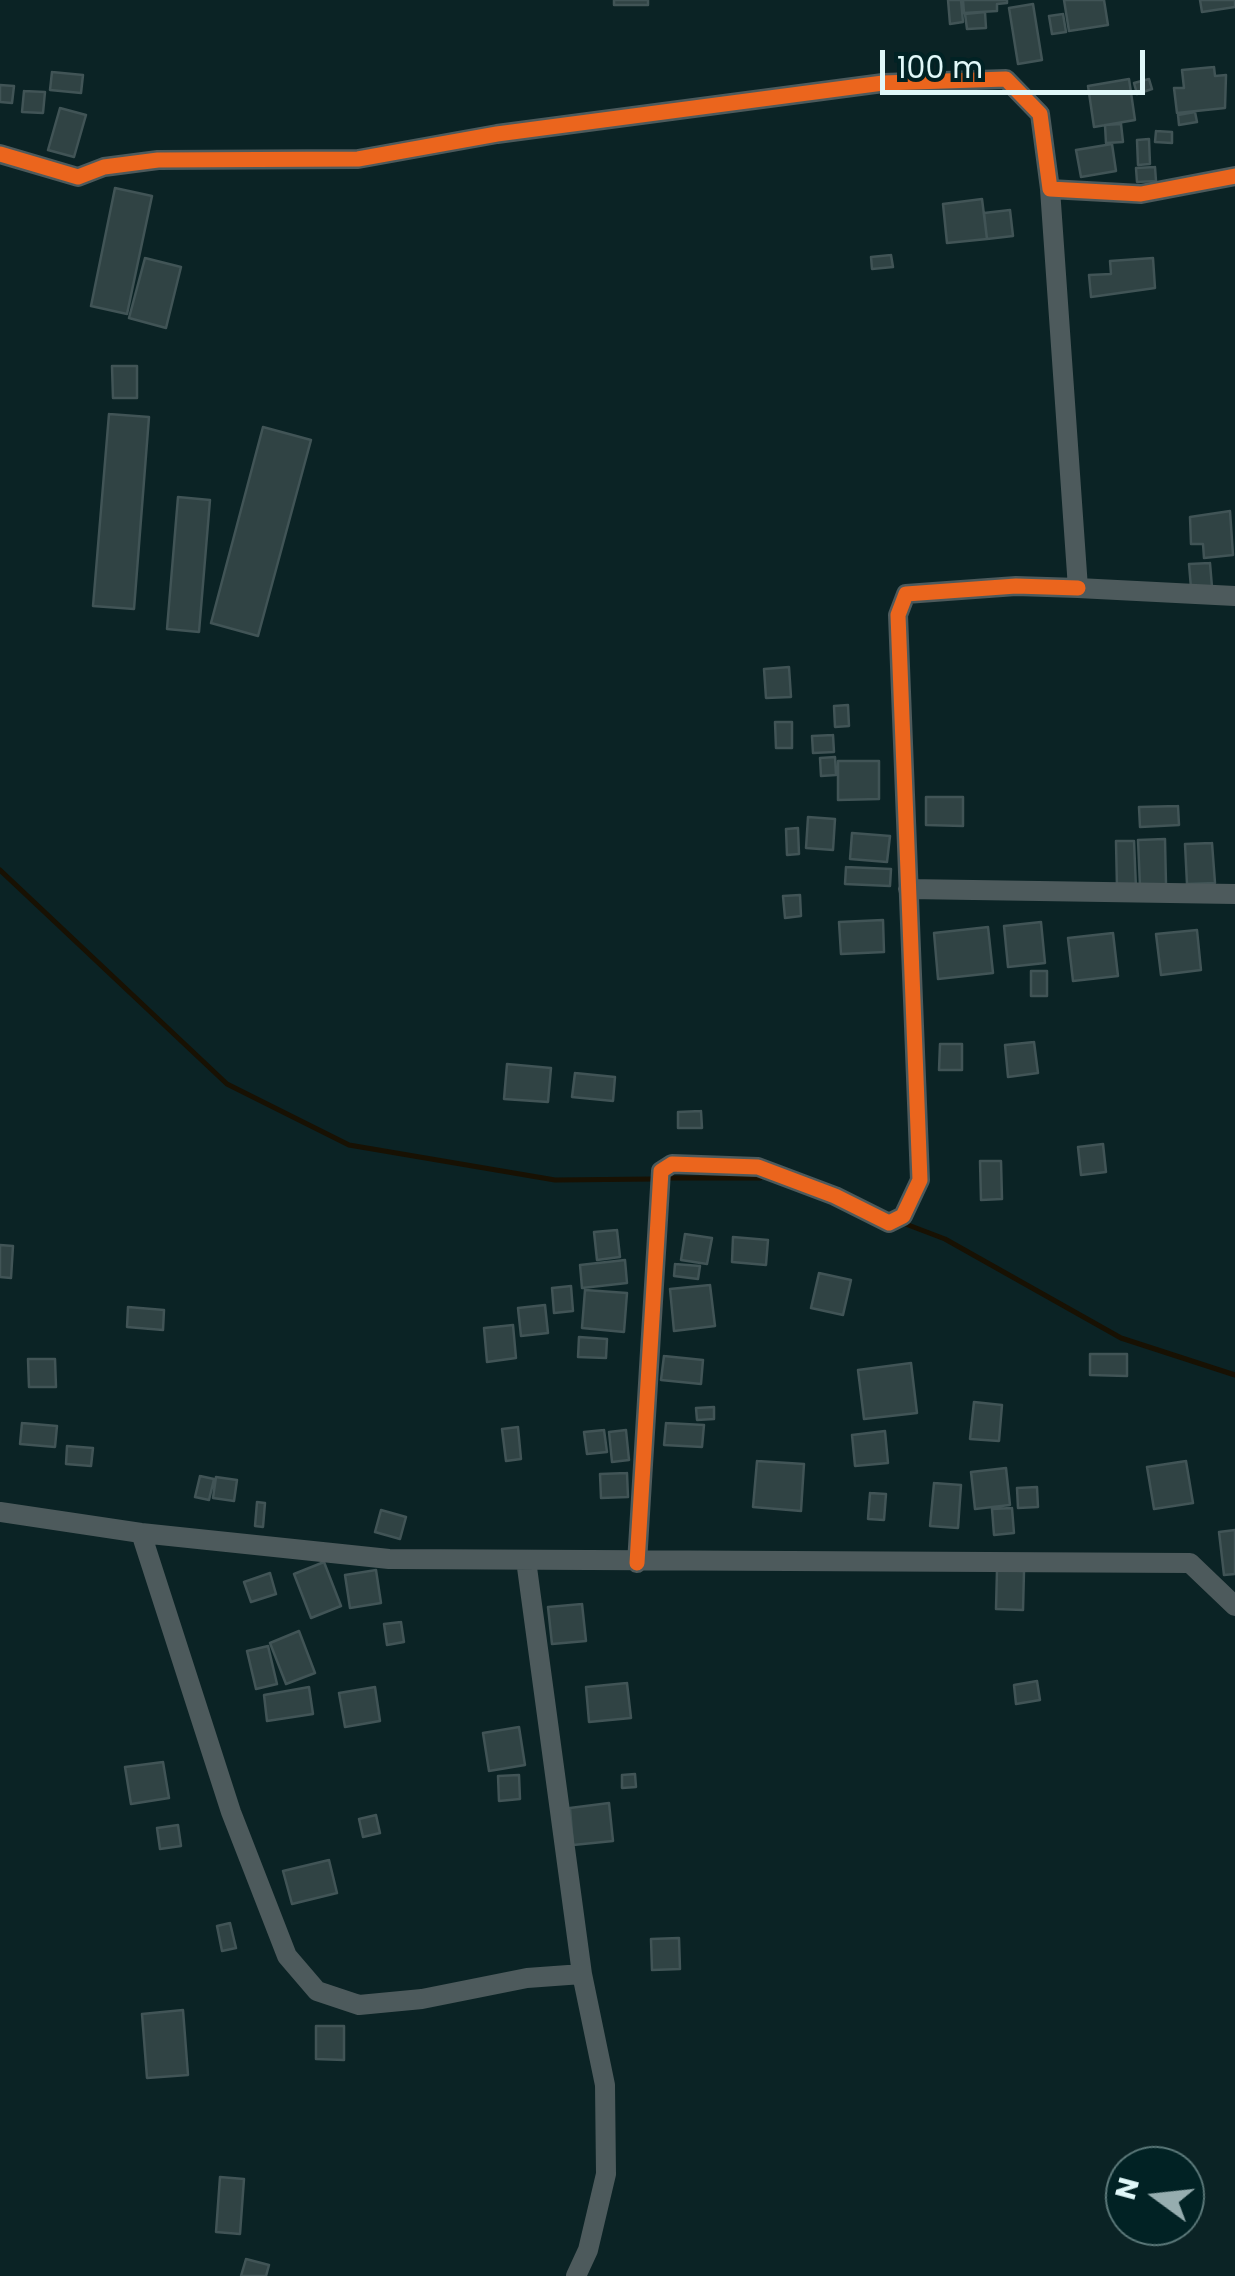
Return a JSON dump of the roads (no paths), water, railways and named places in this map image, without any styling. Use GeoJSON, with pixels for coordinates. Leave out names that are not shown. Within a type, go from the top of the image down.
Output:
{"type":"FeatureCollection","features":[{"type":"Feature","properties":{"kind":"street"},"geometry":{"type":"LineString","coordinates":[[0,154],[78,178],[104,167],[158,160],[358,160],[497,134],[883,83],[1006,79],[1040,114],[1050,189],[1078,588]]}},
{"type":"Feature","properties":{"kind":"street"},"geometry":{"type":"LineString","coordinates":[[1050,189],[1141,194],[1235,176]]}},
{"type":"Feature","properties":{"kind":"street"},"geometry":{"type":"LineString","coordinates":[[637,1563],[660,1180],[672,1164],[758,1167],[835,1196],[881,1222],[903,1216],[920,1180],[898,615],[906,594],[1016,586],[1235,596]]}},
{"type":"Feature","properties":{"kind":"street"},"geometry":{"type":"LineString","coordinates":[[908,889],[1235,894]]}},
{"type":"Feature","properties":{"kind":"street"},"geometry":{"type":"LineString","coordinates":[[0,1512],[141,1533],[389,1559],[637,1563],[1190,1562],[1235,1606]]}},
{"type":"Feature","properties":{"kind":"street"},"geometry":{"type":"LineString","coordinates":[[141,1533],[232,1812],[288,1956],[317,1992],[359,2005],[422,1999],[527,1978],[582,1974]]}},
{"type":"Feature","properties":{"kind":"street"},"geometry":{"type":"LineString","coordinates":[[526,1560],[582,1974],[605,2085],[606,2174],[588,2250],[576,2276]]}},
{"type":"Feature","properties":{"kind":"waterway"},"geometry":{"type":"LineString","coordinates":[[0,870],[227,1084],[349,1145],[555,1180],[655,1179]]}},
{"type":"Feature","properties":{"kind":"waterway"},"geometry":{"type":"LineString","coordinates":[[666,1178],[760,1178]]}},
{"type":"Feature","properties":{"kind":"waterway"},"geometry":{"type":"LineString","coordinates":[[903,1223],[945,1239],[1121,1338],[1235,1375]]}}]}
